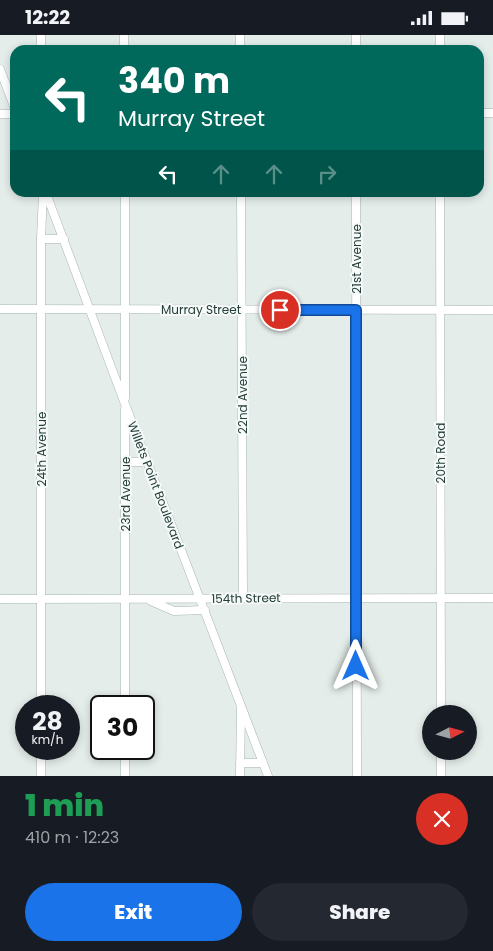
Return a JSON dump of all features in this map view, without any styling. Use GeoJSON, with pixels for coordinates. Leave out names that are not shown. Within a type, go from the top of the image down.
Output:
{"type":"FeatureCollection","features":[{"type":"Feature","properties":{"kind":"street"},"geometry":{"type":"LineString","coordinates":[[0,69],[10,96]]}},
{"type":"Feature","properties":{"kind":"street","name":"24th Avenue"},"geometry":{"type":"LineString","coordinates":[[41,695],[41,239],[43,197]]}},
{"type":"Feature","properties":{"kind":"street","name":"Willets Point Boulevard"},"geometry":{"type":"LineString","coordinates":[[48,197],[268,776]]}},
{"type":"Feature","properties":{"kind":"street","name":"23rd Avenue"},"geometry":{"type":"LineString","coordinates":[[125,197],[125,695]]}},
{"type":"Feature","properties":{"kind":"street","name":"22nd Avenue"},"geometry":{"type":"LineString","coordinates":[[241,197],[243,597]]}},
{"type":"Feature","properties":{"kind":"street","name":"21st Avenue"},"geometry":{"type":"LineString","coordinates":[[356,197],[357,776]]}},
{"type":"Feature","properties":{"kind":"street","name":"20th Road"},"geometry":{"type":"LineString","coordinates":[[440,197],[441,705]]}},
{"type":"Feature","properties":{"kind":"street"},"geometry":{"type":"LineString","coordinates":[[41,239],[64,239]]}},
{"type":"Feature","properties":{"kind":"street","name":"Murray Street"},"geometry":{"type":"LineString","coordinates":[[0,309],[493,310]]}},
{"type":"Feature","properties":{"kind":"street"},"geometry":{"type":"LineString","coordinates":[[125,462],[147,462]]}},
{"type":"Feature","properties":{"kind":"street","name":"154th Street"},"geometry":{"type":"LineString","coordinates":[[0,599],[200,599],[243,597],[493,598]]}},
{"type":"Feature","properties":{"kind":"street"},"geometry":{"type":"LineString","coordinates":[[147,599],[174,611],[205,610]]}},
{"type":"Feature","properties":{"kind":"street"},"geometry":{"type":"LineString","coordinates":[[240,776],[241,705]]}},
{"type":"Feature","properties":{"kind":"street"},"geometry":{"type":"LineString","coordinates":[[41,760],[41,776]]}},
{"type":"Feature","properties":{"kind":"street"},"geometry":{"type":"LineString","coordinates":[[125,760],[126,776]]}},
{"type":"Feature","properties":{"kind":"street"},"geometry":{"type":"LineString","coordinates":[[441,760],[441,776]]}},
{"type":"Feature","properties":{"kind":"street"},"geometry":{"type":"LineString","coordinates":[[240,763],[263,763]]}},
{"type":"Feature","properties":{"kind":"route"},"geometry":{"type":"LineString","coordinates":[[280,310],[356,310],[356,666]]}}]}
